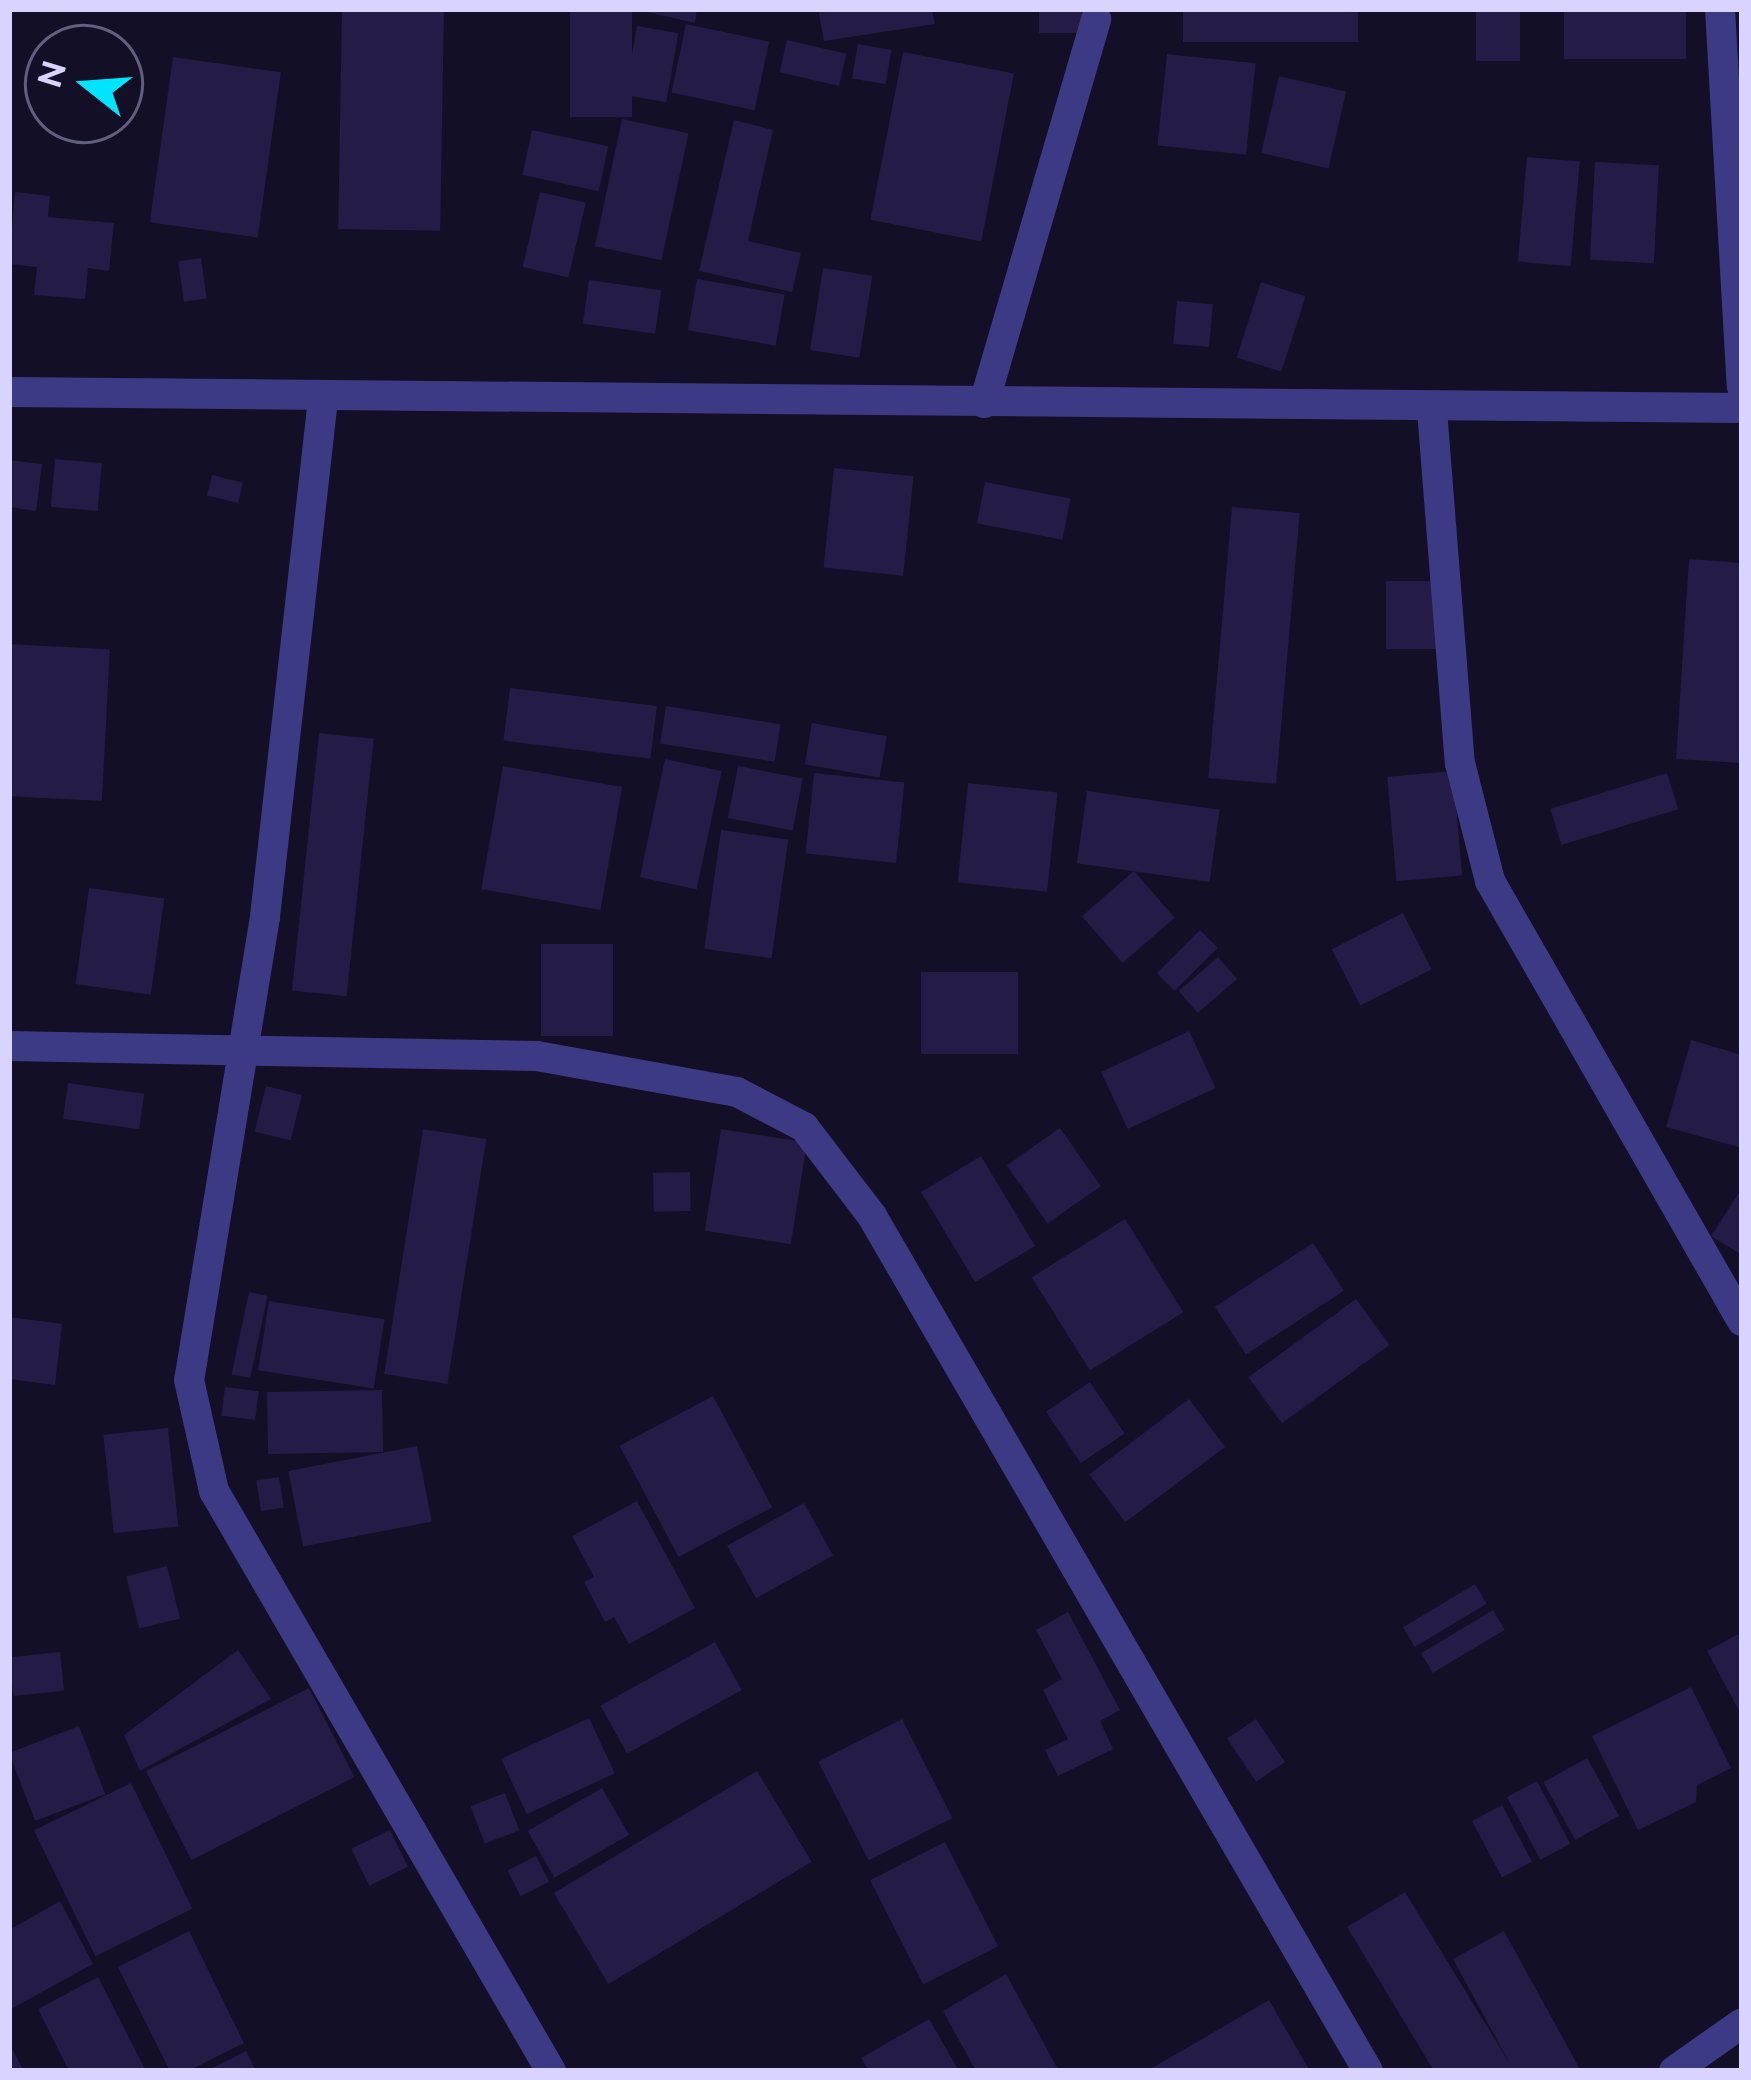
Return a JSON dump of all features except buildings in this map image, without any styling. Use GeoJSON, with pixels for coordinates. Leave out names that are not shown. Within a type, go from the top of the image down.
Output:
{"type":"FeatureCollection","features":[{"type":"Feature","properties":{"kind":"street"},"geometry":{"type":"LineString","coordinates":[[1720,9],[1742,386]]}},
{"type":"Feature","properties":{"kind":"street"},"geometry":{"type":"LineString","coordinates":[[984,403],[1096,19]]}},
{"type":"Feature","properties":{"kind":"street"},"geometry":{"type":"LineString","coordinates":[[9,392],[1432,410],[1742,408]]}},
{"type":"Feature","properties":{"kind":"street"},"geometry":{"type":"LineString","coordinates":[[323,399],[245,1049],[189,1380],[214,1491],[551,2071]]}},
{"type":"Feature","properties":{"kind":"street"},"geometry":{"type":"LineString","coordinates":[[1432,410],[1460,763],[1490,881],[1742,1322]]}},
{"type":"Feature","properties":{"kind":"street"},"geometry":{"type":"LineString","coordinates":[[9,1046],[537,1056],[737,1092],[804,1127],[872,1216],[1368,2071]]}},
{"type":"Feature","properties":{"kind":"street"},"geometry":{"type":"LineString","coordinates":[[1674,2071],[1742,2023]]}}]}
